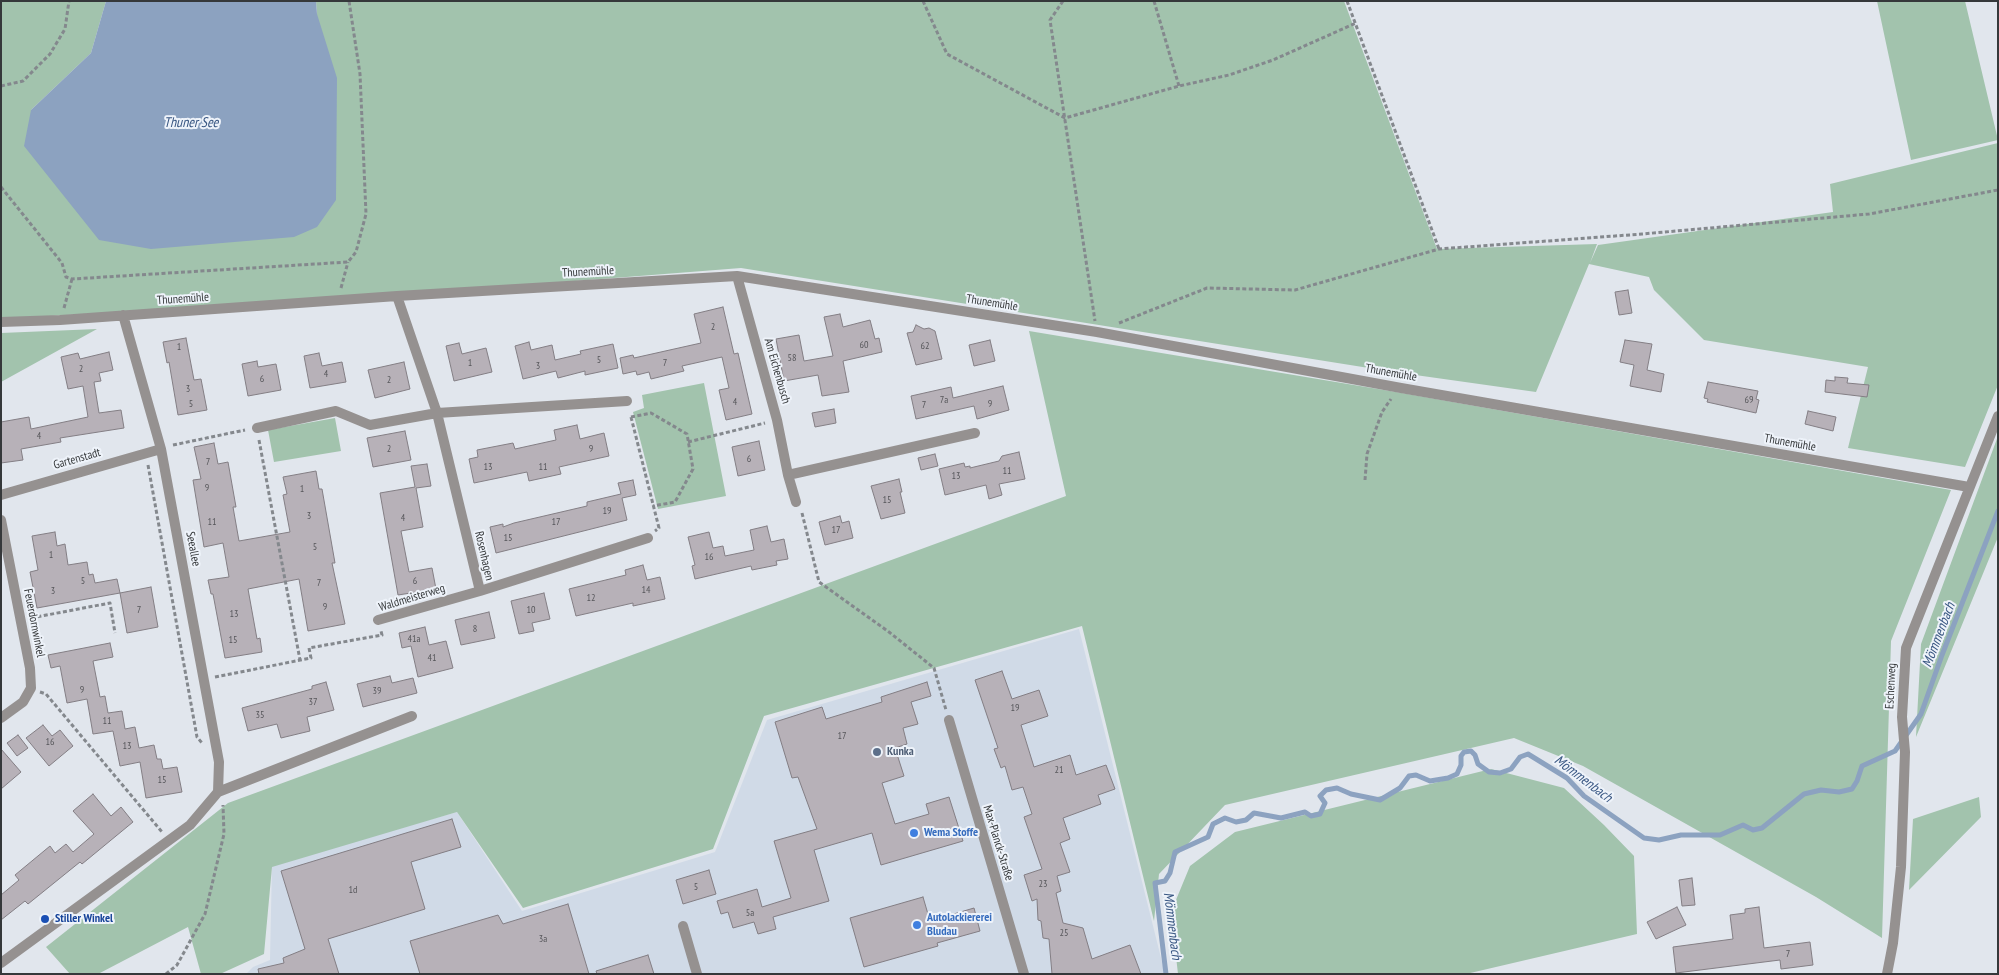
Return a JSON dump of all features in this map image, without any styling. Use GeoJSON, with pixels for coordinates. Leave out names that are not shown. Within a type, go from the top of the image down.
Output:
{"type":"FeatureCollection","features":[{"type":"Feature","properties":{"kind":"street","name":"Thunemühle"},"geometry":{"type":"LineString","coordinates":[[1,322],[60,320],[397,296],[737,276],[1097,332],[1396,387],[1969,487]]}},
{"type":"Feature","properties":{"kind":"street","name":"Am Eichenbusch"},"geometry":{"type":"LineString","coordinates":[[737,276],[778,420],[788,474],[796,502]]}},
{"type":"Feature","properties":{"kind":"street","name":"Rosenhagen"},"geometry":{"type":"LineString","coordinates":[[397,296],[437,413],[480,591],[648,538]]}},
{"type":"Feature","properties":{"kind":"street","name":"Seeallee"},"geometry":{"type":"LineString","coordinates":[[124,315],[161,449],[219,762],[221,791]]}},
{"type":"Feature","properties":{"kind":"street"},"geometry":{"type":"LineString","coordinates":[[257,428],[336,411],[370,424],[437,413],[627,401]]}},
{"type":"Feature","properties":{"kind":"street","name":"Eschenweg"},"geometry":{"type":"LineString","coordinates":[[1887,974],[1894,944],[1901,867],[1905,752],[1902,717],[1906,648],[1998,416]]}},
{"type":"Feature","properties":{"kind":"street"},"geometry":{"type":"LineString","coordinates":[[788,474],[975,433]]}},
{"type":"Feature","properties":{"kind":"street","name":"Gartenstadt"},"geometry":{"type":"LineString","coordinates":[[1,495],[161,449]]}},
{"type":"Feature","properties":{"kind":"street","name":"Feuerdornwinkel"},"geometry":{"type":"LineString","coordinates":[[1,520],[30,668],[30,688]]}},
{"type":"Feature","properties":{"kind":"street","name":"Waldmeisterweg"},"geometry":{"type":"LineString","coordinates":[[378,620],[480,591]]}},
{"type":"Feature","properties":{"kind":"street"},"geometry":{"type":"LineString","coordinates":[[1,718],[23,702],[30,688]]}},
{"type":"Feature","properties":{"kind":"street"},"geometry":{"type":"LineString","coordinates":[[1,962],[190,825],[221,791],[412,716]]}},
{"type":"Feature","properties":{"kind":"street","name":"Max-Planck-Straße"},"geometry":{"type":"LineString","coordinates":[[949,720],[1024,974]]}},
{"type":"Feature","properties":{"kind":"street"},"geometry":{"type":"LineString","coordinates":[[683,926],[697,974]]}},
{"type":"Feature","properties":{"kind":"path"},"geometry":{"type":"LineString","coordinates":[[1,86],[23,80],[50,54],[65,29],[69,1]]}},
{"type":"Feature","properties":{"kind":"path"},"geometry":{"type":"LineString","coordinates":[[339,300],[348,262],[356,252],[366,214],[360,74],[349,1]]}},
{"type":"Feature","properties":{"kind":"path"},"geometry":{"type":"LineString","coordinates":[[923,1],[947,54],[1066,118],[1179,86],[1229,75],[1272,60],[1356,23]]}},
{"type":"Feature","properties":{"kind":"path"},"geometry":{"type":"LineString","coordinates":[[1063,1],[1050,20],[1097,332],[1207,288],[1295,290],[1439,249],[1642,234],[1869,214],[1998,190]]}},
{"type":"Feature","properties":{"kind":"path"},"geometry":{"type":"LineString","coordinates":[[1154,1],[1179,86]]}},
{"type":"Feature","properties":{"kind":"path"},"geometry":{"type":"LineString","coordinates":[[1347,1],[1439,249]]}},
{"type":"Feature","properties":{"kind":"path"},"geometry":{"type":"LineString","coordinates":[[1,187],[62,264],[66,277],[72,279],[348,262]]}},
{"type":"Feature","properties":{"kind":"path"},"geometry":{"type":"LineString","coordinates":[[60,320],[72,279]]}},
{"type":"Feature","properties":{"kind":"path"},"geometry":{"type":"LineString","coordinates":[[1365,480],[1367,454],[1382,412],[1395,392],[1396,387]]}},
{"type":"Feature","properties":{"kind":"path"},"geometry":{"type":"LineString","coordinates":[[627,401],[659,528],[648,538]]}},
{"type":"Feature","properties":{"kind":"path"},"geometry":{"type":"LineString","coordinates":[[631,417],[651,413],[687,434],[693,468],[675,502],[653,506]]}},
{"type":"Feature","properties":{"kind":"path"},"geometry":{"type":"LineString","coordinates":[[688,442],[778,420]]}},
{"type":"Feature","properties":{"kind":"path"},"geometry":{"type":"LineString","coordinates":[[161,449],[257,428],[300,660],[204,678]]}},
{"type":"Feature","properties":{"kind":"path"},"geometry":{"type":"LineString","coordinates":[[146,452],[197,737],[219,762]]}},
{"type":"Feature","properties":{"kind":"path"},"geometry":{"type":"LineString","coordinates":[[796,502],[801,511],[819,582],[889,632],[934,668],[949,720]]}},
{"type":"Feature","properties":{"kind":"path"},"geometry":{"type":"LineString","coordinates":[[21,620],[110,603],[115,633]]}},
{"type":"Feature","properties":{"kind":"path","name":"Waldmeisterweg"},"geometry":{"type":"LineString","coordinates":[[300,660],[310,658],[309,648],[382,635],[378,620]]}},
{"type":"Feature","properties":{"kind":"path"},"geometry":{"type":"LineString","coordinates":[[30,688],[46,694],[168,840]]}},
{"type":"Feature","properties":{"kind":"path"},"geometry":{"type":"LineString","coordinates":[[166,974],[176,966],[204,914],[224,834],[221,791]]}},
{"type":"Feature","properties":{"kind":"shaded area"},"geometry":{"type":"Polygon","coordinates":[[[1079,629],[1165,974],[246,974],[253,967],[270,960],[272,864],[457,812],[522,911],[715,852],[767,720],[1079,629]]]}},
{"type":"Feature","properties":{"kind":"green space"},"geometry":{"type":"Polygon","coordinates":[[[1,1],[106,1],[91,53],[31,110],[317,14],[316,1],[1344,1],[1437,249],[1597,244],[1590,263],[1598,245],[1833,212],[1830,184],[1998,143],[1998,385],[1965,467],[1848,448],[1868,367],[1704,340],[1654,290],[1649,277],[1589,264],[1536,392],[1394,372],[741,268],[397,295],[1,319],[1,1]]]}},
{"type":"Feature","properties":{"kind":"green space"},"geometry":{"type":"Polygon","coordinates":[[[1877,1],[1965,1],[1998,140],[1911,160],[1877,1]]]}},
{"type":"Feature","properties":{"kind":"green space"},"geometry":{"type":"Polygon","coordinates":[[[97,329],[1,382],[1,333],[97,329]]]}},
{"type":"Feature","properties":{"kind":"green space"},"geometry":{"type":"Polygon","coordinates":[[[1029,331],[1396,392],[1951,490],[1891,641],[1882,938],[1816,897],[1583,766],[1514,738],[1225,805],[1159,874],[1154,921],[1082,626],[764,716],[713,849],[523,908],[457,812],[272,867],[264,954],[220,974],[201,974],[188,927],[98,974],[70,974],[46,947],[228,803],[1066,496],[1029,331]]]}},
{"type":"Feature","properties":{"kind":"green space"},"geometry":{"type":"Polygon","coordinates":[[[704,383],[726,496],[658,509],[633,412],[644,408],[642,395],[704,383]]]}},
{"type":"Feature","properties":{"kind":"green space"},"geometry":{"type":"Polygon","coordinates":[[[335,418],[341,451],[274,462],[268,430],[335,418]]]}},
{"type":"Feature","properties":{"kind":"green space"},"geometry":{"type":"Polygon","coordinates":[[[1998,436],[1998,537],[1916,737],[1921,644],[1998,436]]]}},
{"type":"Feature","properties":{"kind":"green space"},"geometry":{"type":"Polygon","coordinates":[[[1491,769],[1564,788],[1634,856],[1637,934],[1466,974],[1178,974],[1171,912],[1190,866],[1235,832],[1491,769]]]}},
{"type":"Feature","properties":{"kind":"green space"},"geometry":{"type":"Polygon","coordinates":[[[1979,797],[1981,817],[1909,890],[1913,819],[1979,797]]]}},
{"type":"Feature","properties":{"kind":"water","name":"Thuner See"},"geometry":{"type":"Polygon","coordinates":[[[106,1],[316,1],[317,14],[337,78],[336,200],[317,227],[294,237],[151,249],[99,240],[24,146],[31,110],[91,53],[106,1]]]}},
{"type":"Feature","properties":{"kind":"building"},"geometry":{"type":"Polygon","coordinates":[[[1628,290],[1632,313],[1619,315],[1615,292],[1628,290]]]}},
{"type":"Feature","properties":{"kind":"building"},"geometry":{"type":"Polygon","coordinates":[[[723,307],[734,354],[738,353],[752,414],[726,420],[719,390],[729,388],[722,357],[682,366],[684,371],[651,379],[649,372],[637,375],[636,371],[623,374],[620,358],[633,355],[634,358],[701,343],[694,314],[723,307]]]}},
{"type":"Feature","properties":{"kind":"building"},"geometry":{"type":"Polygon","coordinates":[[[840,314],[843,327],[870,320],[875,339],[879,338],[882,352],[843,361],[849,392],[822,396],[818,375],[784,381],[776,339],[799,335],[804,361],[833,356],[824,317],[840,314]]]}},
{"type":"Feature","properties":{"kind":"building"},"geometry":{"type":"Polygon","coordinates":[[[916,325],[935,331],[942,359],[916,365],[907,333],[913,332],[916,325]]]}},
{"type":"Feature","properties":{"kind":"building"},"geometry":{"type":"Polygon","coordinates":[[[186,338],[194,380],[201,379],[207,410],[178,415],[169,362],[167,363],[163,342],[186,338]]]}},
{"type":"Feature","properties":{"kind":"building"},"geometry":{"type":"Polygon","coordinates":[[[990,340],[995,361],[974,366],[969,345],[990,340]]]}},
{"type":"Feature","properties":{"kind":"building"},"geometry":{"type":"Polygon","coordinates":[[[1625,340],[1652,344],[1647,370],[1664,374],[1661,392],[1630,386],[1634,365],[1620,362],[1625,340]]]}},
{"type":"Feature","properties":{"kind":"building"},"geometry":{"type":"Polygon","coordinates":[[[529,342],[531,350],[552,345],[555,360],[581,354],[580,351],[613,344],[618,368],[585,375],[585,371],[558,378],[556,371],[523,379],[515,346],[529,342]]]}},
{"type":"Feature","properties":{"kind":"building"},"geometry":{"type":"Polygon","coordinates":[[[459,343],[462,354],[486,348],[492,372],[454,381],[446,346],[459,343]]]}},
{"type":"Feature","properties":{"kind":"building"},"geometry":{"type":"Polygon","coordinates":[[[109,352],[113,370],[99,373],[101,381],[94,382],[99,413],[121,410],[124,428],[60,438],[61,442],[21,449],[23,460],[1,463],[1,422],[29,417],[31,429],[88,417],[83,386],[68,389],[61,357],[78,353],[80,359],[109,352]]]}},
{"type":"Feature","properties":{"kind":"building"},"geometry":{"type":"Polygon","coordinates":[[[319,353],[322,366],[342,362],[346,382],[310,388],[304,356],[319,353]]]}},
{"type":"Feature","properties":{"kind":"building"},"geometry":{"type":"Polygon","coordinates":[[[257,361],[258,367],[276,364],[281,390],[248,396],[242,364],[257,361]]]}},
{"type":"Feature","properties":{"kind":"building"},"geometry":{"type":"Polygon","coordinates":[[[404,362],[410,389],[375,398],[368,370],[404,362]]]}},
{"type":"Feature","properties":{"kind":"building"},"geometry":{"type":"Polygon","coordinates":[[[1835,377],[1848,378],[1847,383],[1869,385],[1867,397],[1825,392],[1826,380],[1835,381],[1835,377]]]}},
{"type":"Feature","properties":{"kind":"building"},"geometry":{"type":"Polygon","coordinates":[[[1708,382],[1758,391],[1756,399],[1759,400],[1756,413],[1707,402],[1708,399],[1704,398],[1708,382]]]}},
{"type":"Feature","properties":{"kind":"building"},"geometry":{"type":"Polygon","coordinates":[[[1003,386],[1009,410],[977,419],[974,406],[916,419],[911,396],[951,387],[953,398],[1003,386]]]}},
{"type":"Feature","properties":{"kind":"building"},"geometry":{"type":"Polygon","coordinates":[[[834,409],[836,423],[815,427],[812,413],[834,409]]]}},
{"type":"Feature","properties":{"kind":"building"},"geometry":{"type":"Polygon","coordinates":[[[1808,411],[1836,417],[1833,431],[1805,424],[1808,411]]]}},
{"type":"Feature","properties":{"kind":"building"},"geometry":{"type":"Polygon","coordinates":[[[577,425],[580,439],[604,433],[609,456],[559,467],[561,474],[529,481],[527,472],[474,483],[469,459],[478,457],[477,450],[513,443],[515,449],[556,440],[554,430],[577,425]]]}},
{"type":"Feature","properties":{"kind":"building"},"geometry":{"type":"Polygon","coordinates":[[[405,431],[411,460],[373,467],[367,438],[405,431]]]}},
{"type":"Feature","properties":{"kind":"building"},"geometry":{"type":"Polygon","coordinates":[[[759,441],[765,470],[738,476],[732,447],[759,441]]]}},
{"type":"Feature","properties":{"kind":"building"},"geometry":{"type":"Polygon","coordinates":[[[214,443],[218,464],[228,462],[236,507],[233,507],[239,541],[290,532],[283,495],[287,494],[283,477],[316,471],[319,489],[322,489],[335,563],[332,563],[345,624],[308,631],[299,579],[248,589],[257,639],[260,638],[262,652],[225,658],[213,594],[211,594],[208,580],[229,577],[223,543],[204,547],[193,480],[201,479],[194,447],[214,443]]]}},
{"type":"Feature","properties":{"kind":"building"},"geometry":{"type":"Polygon","coordinates":[[[1019,452],[1025,479],[999,484],[1002,495],[989,499],[986,485],[945,495],[939,469],[964,463],[965,467],[970,466],[970,468],[999,461],[1002,456],[1019,452]]]}},
{"type":"Feature","properties":{"kind":"building"},"geometry":{"type":"Polygon","coordinates":[[[935,454],[938,466],[921,470],[918,458],[935,454]]]}},
{"type":"Feature","properties":{"kind":"building"},"geometry":{"type":"Polygon","coordinates":[[[427,464],[431,486],[416,488],[423,527],[401,531],[409,572],[432,568],[436,589],[398,595],[380,493],[415,487],[411,466],[427,464]]]}},
{"type":"Feature","properties":{"kind":"building"},"geometry":{"type":"Polygon","coordinates":[[[899,479],[905,513],[881,519],[871,486],[899,479]]]}},
{"type":"Feature","properties":{"kind":"building"},"geometry":{"type":"Polygon","coordinates":[[[633,480],[636,495],[622,498],[627,520],[496,553],[490,527],[503,524],[503,527],[587,506],[587,502],[621,494],[618,483],[633,480]]]}},
{"type":"Feature","properties":{"kind":"building"},"geometry":{"type":"Polygon","coordinates":[[[840,516],[842,523],[849,521],[853,538],[825,545],[819,522],[840,516]]]}},
{"type":"Feature","properties":{"kind":"building"},"geometry":{"type":"Polygon","coordinates":[[[767,526],[771,542],[784,539],[788,559],[776,561],[777,565],[752,570],[751,566],[695,579],[692,566],[695,565],[688,537],[709,532],[713,548],[723,546],[725,556],[754,550],[750,530],[767,526]]]}},
{"type":"Feature","properties":{"kind":"building"},"geometry":{"type":"Polygon","coordinates":[[[55,532],[57,546],[65,544],[68,565],[87,562],[89,575],[93,574],[95,583],[117,579],[120,593],[37,608],[30,572],[38,570],[32,536],[55,532]]]}},
{"type":"Feature","properties":{"kind":"building"},"geometry":{"type":"Polygon","coordinates":[[[643,565],[647,580],[660,577],[665,599],[633,606],[633,603],[576,616],[569,589],[626,575],[625,570],[643,565]]]}},
{"type":"Feature","properties":{"kind":"building"},"geometry":{"type":"Polygon","coordinates":[[[151,587],[158,627],[127,633],[120,593],[151,587]]]}},
{"type":"Feature","properties":{"kind":"building"},"geometry":{"type":"Polygon","coordinates":[[[544,593],[550,619],[532,623],[534,631],[519,634],[511,601],[544,593]]]}},
{"type":"Feature","properties":{"kind":"building"},"geometry":{"type":"Polygon","coordinates":[[[489,612],[495,638],[461,645],[455,620],[489,612]]]}},
{"type":"Feature","properties":{"kind":"building"},"geometry":{"type":"Polygon","coordinates":[[[425,627],[429,645],[446,641],[453,668],[418,677],[411,646],[402,648],[399,633],[425,627]]]}},
{"type":"Feature","properties":{"kind":"building"},"geometry":{"type":"Polygon","coordinates":[[[110,643],[113,657],[93,661],[100,697],[105,696],[108,713],[122,711],[125,729],[135,727],[139,748],[154,745],[157,759],[161,759],[163,769],[177,767],[182,792],[146,798],[140,762],[120,766],[113,731],[93,734],[87,699],[67,703],[60,666],[51,668],[48,655],[110,643]]]}},
{"type":"Feature","properties":{"kind":"building"},"geometry":{"type":"Polygon","coordinates":[[[1002,671],[1012,699],[1039,690],[1048,716],[1021,725],[1034,767],[1070,755],[1076,775],[1106,765],[1115,789],[1098,795],[1101,804],[1063,818],[1070,839],[1060,843],[1070,872],[1057,876],[1061,891],[1056,893],[1063,923],[1083,928],[1092,959],[1130,945],[1141,974],[1052,974],[1049,939],[1043,938],[1041,921],[1038,920],[1037,899],[1032,901],[1024,875],[1042,869],[1024,817],[1032,814],[1023,787],[1012,790],[1005,766],[1001,768],[994,749],[998,748],[975,680],[1002,671]]]}},
{"type":"Feature","properties":{"kind":"building"},"geometry":{"type":"Polygon","coordinates":[[[390,676],[392,683],[413,678],[417,693],[363,707],[357,684],[390,676]]]}},
{"type":"Feature","properties":{"kind":"building"},"geometry":{"type":"Polygon","coordinates":[[[326,682],[334,710],[307,717],[310,731],[281,738],[277,724],[248,731],[242,708],[312,689],[312,686],[326,682]]]}},
{"type":"Feature","properties":{"kind":"building"},"geometry":{"type":"Polygon","coordinates":[[[927,682],[931,696],[911,702],[918,724],[903,728],[907,744],[895,748],[904,776],[882,783],[895,824],[929,814],[926,804],[949,797],[963,841],[881,865],[872,833],[814,850],[829,901],[773,917],[776,929],[758,934],[754,922],[733,928],[728,912],[721,914],[717,901],[757,889],[762,907],[791,898],[774,841],[817,829],[798,777],[792,778],[775,722],[822,707],[826,719],[882,702],[881,697],[927,682]]]}},
{"type":"Feature","properties":{"kind":"building"},"geometry":{"type":"Polygon","coordinates":[[[43,725],[52,736],[60,730],[73,746],[49,766],[26,738],[43,725]]]}},
{"type":"Feature","properties":{"kind":"building"},"geometry":{"type":"Polygon","coordinates":[[[18,735],[28,748],[17,756],[7,743],[18,735]]]}},
{"type":"Feature","properties":{"kind":"building"},"geometry":{"type":"Polygon","coordinates":[[[1,749],[21,772],[1,789],[1,749]]]}},
{"type":"Feature","properties":{"kind":"building"},"geometry":{"type":"Polygon","coordinates":[[[93,794],[111,816],[121,807],[133,822],[82,864],[80,862],[28,904],[25,901],[1,920],[1,895],[19,880],[15,875],[50,846],[55,853],[66,844],[73,852],[94,834],[73,811],[93,794]]]}},
{"type":"Feature","properties":{"kind":"building"},"geometry":{"type":"Polygon","coordinates":[[[452,819],[461,847],[411,862],[425,909],[328,939],[339,974],[259,974],[258,969],[284,963],[283,958],[305,949],[281,871],[452,819]]]}},
{"type":"Feature","properties":{"kind":"building"},"geometry":{"type":"Polygon","coordinates":[[[709,870],[716,894],[683,904],[676,880],[709,870]]]}},
{"type":"Feature","properties":{"kind":"building"},"geometry":{"type":"Polygon","coordinates":[[[1692,878],[1695,905],[1682,906],[1679,880],[1692,878]]]}},
{"type":"Feature","properties":{"kind":"building"},"geometry":{"type":"Polygon","coordinates":[[[923,897],[930,921],[974,908],[980,931],[937,943],[938,946],[864,967],[850,918],[923,897]]]}},
{"type":"Feature","properties":{"kind":"building"},"geometry":{"type":"Polygon","coordinates":[[[568,904],[589,974],[420,974],[410,941],[498,915],[503,924],[568,904]]]}},
{"type":"Feature","properties":{"kind":"building"},"geometry":{"type":"Polygon","coordinates":[[[1677,907],[1686,925],[1656,939],[1647,922],[1677,907]]]}},
{"type":"Feature","properties":{"kind":"building"},"geometry":{"type":"Polygon","coordinates":[[[1759,907],[1764,948],[1810,942],[1813,965],[1781,969],[1780,960],[1676,973],[1673,947],[1733,939],[1730,915],[1745,913],[1745,909],[1759,907]]]}},
{"type":"Feature","properties":{"kind":"building"},"geometry":{"type":"Polygon","coordinates":[[[648,955],[654,974],[597,974],[596,971],[648,955]]]}},
{"type":"Feature","properties":{"kind":"waterway","name":"Mömmenbach"},"geometry":{"type":"LineString","coordinates":[[1166,974],[1155,883],[1165,881],[1170,873],[1175,852],[1208,837],[1213,824],[1225,818],[1236,822],[1246,820],[1254,813],[1281,818],[1305,812],[1311,816],[1320,814],[1325,803],[1320,796],[1326,790],[1337,788],[1351,794],[1380,800],[1400,788],[1409,776],[1416,775],[1430,781],[1448,778],[1457,774],[1461,765],[1461,756],[1464,752],[1471,751],[1475,755],[1478,764],[1489,772],[1500,773],[1511,769],[1520,757],[1528,754],[1567,778],[1584,796],[1644,838],[1659,840],[1681,835],[1720,835],[1743,825],[1753,830],[1762,828],[1804,794],[1821,790],[1839,792],[1852,789],[1862,766],[1895,751],[1921,714],[1998,511]]}},
{"type":"Feature","properties":{"kind":"place","name":"Kunka"},"geometry":{"type":"Point","coordinates":[877,752]}},
{"type":"Feature","properties":{"kind":"place","name":"Wema Stoffe"},"geometry":{"type":"Point","coordinates":[914,833]}},
{"type":"Feature","properties":{"kind":"place","name":"Stiller Winkel"},"geometry":{"type":"Point","coordinates":[45,919]}},
{"type":"Feature","properties":{"kind":"place","name":"Autolackiererei Bludau"},"geometry":{"type":"Point","coordinates":[917,925]}}]}
